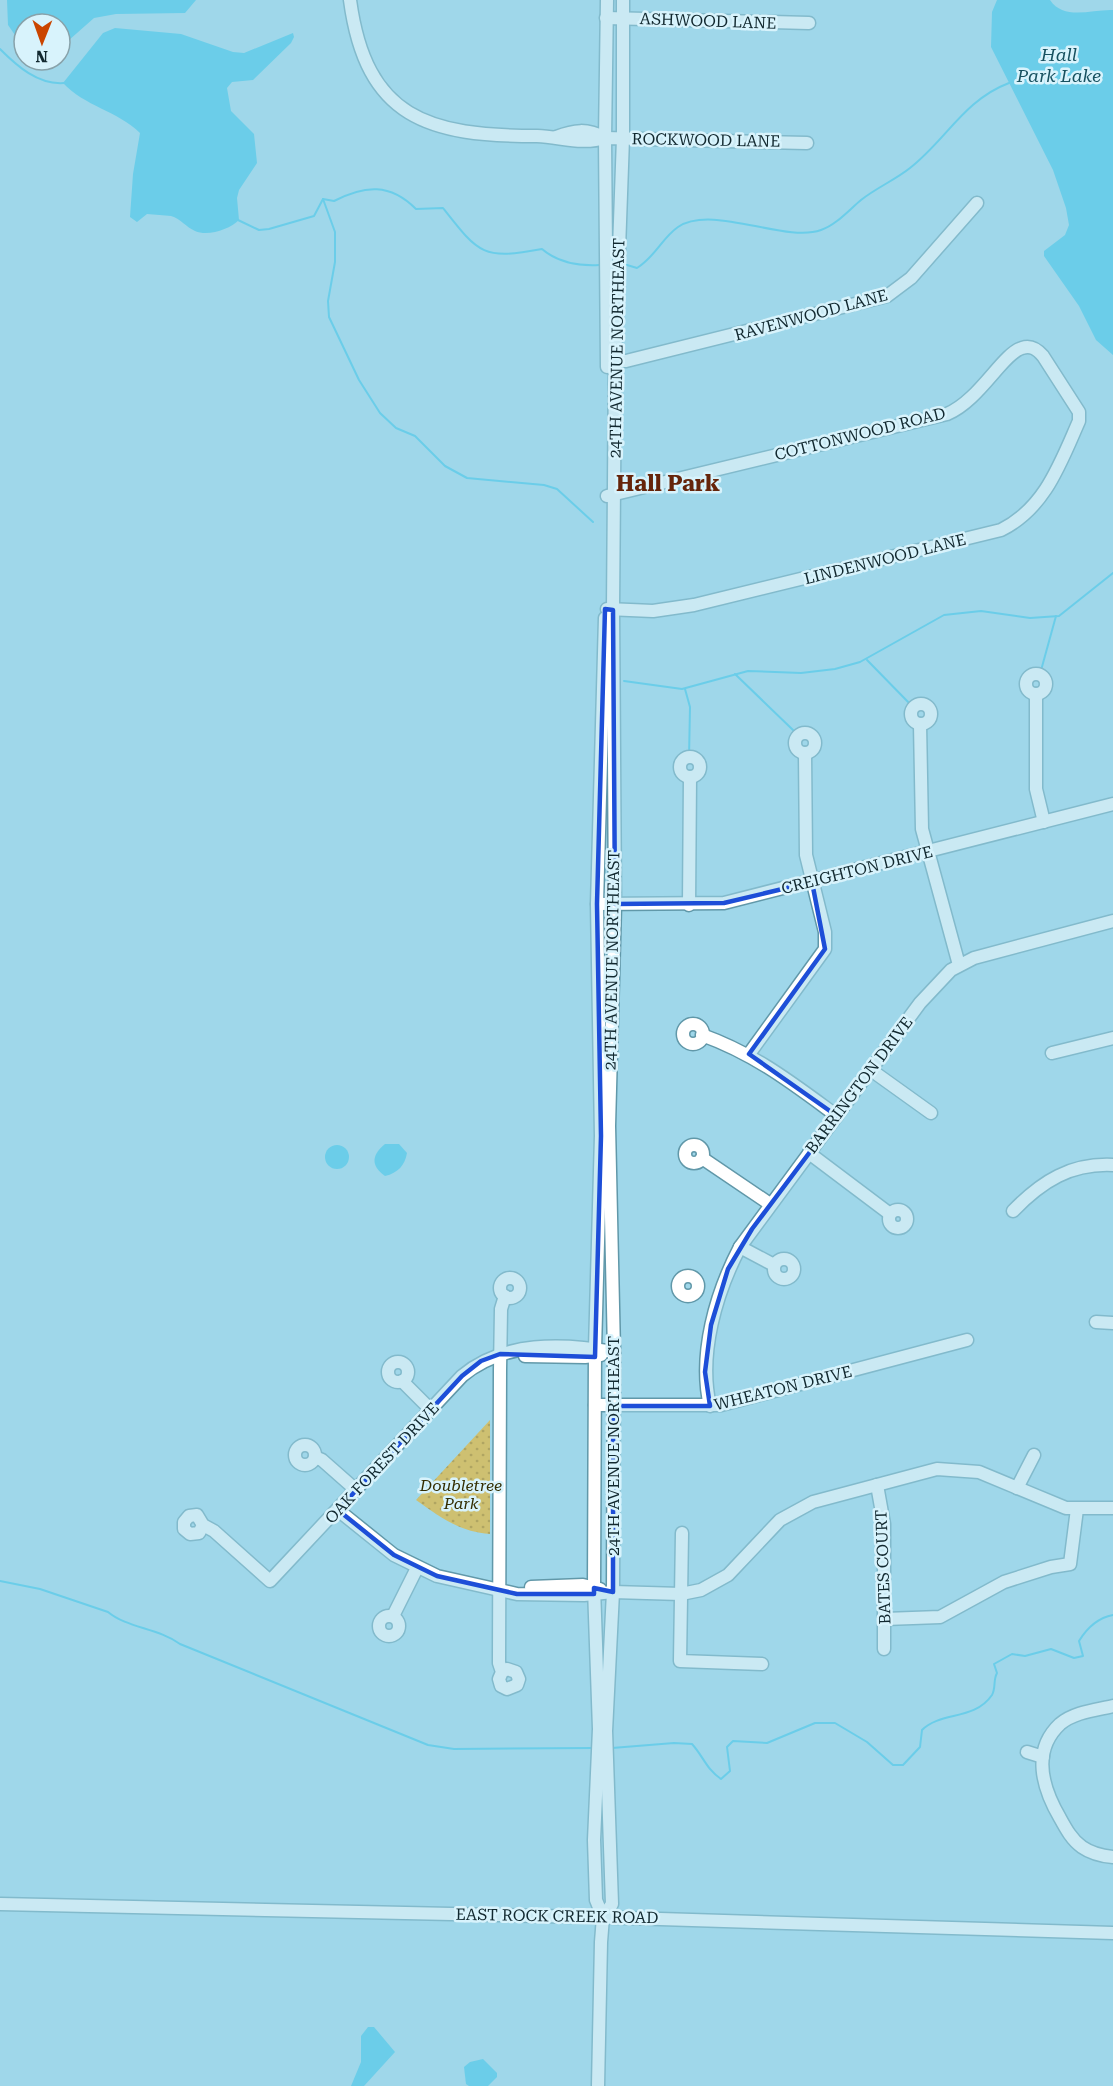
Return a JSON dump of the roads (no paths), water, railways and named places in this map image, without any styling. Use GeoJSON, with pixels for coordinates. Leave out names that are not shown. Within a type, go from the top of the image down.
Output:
{"type":"FeatureCollection","features":[{"type":"Feature","properties":{"kind":"street","name":"ROCKWOOD LANE"},"geometry":{"type":"LineString","coordinates":[[350,0],[366,65],[378,87],[404,111],[426,121],[464,132],[503,136],[556,137],[578,130],[591,130],[605,138],[807,142]]}},
{"type":"Feature","properties":{"kind":"street","name":"24TH AVENUE NORTHEAST"},"geometry":{"type":"LineString","coordinates":[[603,1729],[613,1592],[614,1406],[609,1126],[615,905],[609,610],[611,361],[605,138],[607,0]]}},
{"type":"Feature","properties":{"kind":"street","name":"24TH AVENUE NORTHEAST"},"geometry":{"type":"LineString","coordinates":[[611,361],[623,138],[625,19],[623,0]]}},
{"type":"Feature","properties":{"kind":"street","name":"ASHWOOD LANE"},"geometry":{"type":"LineString","coordinates":[[606,18],[809,23]]}},
{"type":"Feature","properties":{"kind":"street","name":"RAVENWOOD LANE"},"geometry":{"type":"LineString","coordinates":[[611,361],[758,330],[887,297],[911,278],[977,203]]}},
{"type":"Feature","properties":{"kind":"street","name":"COTTONWOOD ROAD"},"geometry":{"type":"LineString","coordinates":[[610,495],[947,414],[973,398],[1013,353],[1024,347],[1038,351],[1070,396]]}},
{"type":"Feature","properties":{"kind":"street","name":"LINDENWOOD LANE"},"geometry":{"type":"LineString","coordinates":[[609,610],[653,611],[694,605],[1001,530],[1031,510],[1048,487],[1079,421],[1079,412],[1070,396]]}},
{"type":"Feature","properties":{"kind":"street","name":"24TH AVENUE NORTHEAST"},"geometry":{"type":"LineString","coordinates":[[598,2086],[603,1917],[596,1899],[594,1840],[603,1729],[594,1591],[595,1352],[601,1136],[597,904],[609,610]]}},
{"type":"Feature","properties":{"kind":"street"},"geometry":{"type":"LineString","coordinates":[[1036,694],[1036,789],[1044,822]]}},
{"type":"Feature","properties":{"kind":"street"},"geometry":{"type":"LineString","coordinates":[[921,724],[921,820],[959,965]]}},
{"type":"Feature","properties":{"kind":"street"},"geometry":{"type":"LineString","coordinates":[[749,1054],[825,950],[825,932],[805,844],[805,753]]}},
{"type":"Feature","properties":{"kind":"street"},"geometry":{"type":"LineString","coordinates":[[689,905],[690,777]]}},
{"type":"Feature","properties":{"kind":"street","name":"CREIGHTON DRIVE"},"geometry":{"type":"LineString","coordinates":[[597,904],[724,903],[928,853],[1113,804]]}},
{"type":"Feature","properties":{"kind":"street","name":"BARRINGTON DRIVE"},"geometry":{"type":"LineString","coordinates":[[710,1406],[713,1379],[708,1357],[718,1296],[740,1246],[920,1003],[942,979],[959,965],[999,950],[1113,921]]}},
{"type":"Feature","properties":{"kind":"street"},"geometry":{"type":"LineString","coordinates":[[702,1035],[749,1054],[837,1116]]}},
{"type":"Feature","properties":{"kind":"street"},"geometry":{"type":"LineString","coordinates":[[1052,1053],[1113,1038]]}},
{"type":"Feature","properties":{"kind":"street"},"geometry":{"type":"LineString","coordinates":[[871,1070],[931,1113]]}},
{"type":"Feature","properties":{"kind":"street"},"geometry":{"type":"LineString","coordinates":[[809,1153],[890,1214]]}},
{"type":"Feature","properties":{"kind":"street"},"geometry":{"type":"LineString","coordinates":[[702,1158],[770,1204]]}},
{"type":"Feature","properties":{"kind":"street"},"geometry":{"type":"LineString","coordinates":[[1013,1211],[1027,1196],[1062,1172],[1083,1166],[1113,1165]]}},
{"type":"Feature","properties":{"kind":"street"},"geometry":{"type":"LineString","coordinates":[[740,1246],[774,1265]]}},
{"type":"Feature","properties":{"kind":"street"},"geometry":{"type":"LineString","coordinates":[[698,1288],[718,1296]]}},
{"type":"Feature","properties":{"kind":"street"},"geometry":{"type":"LineString","coordinates":[[502,1672],[500,1354],[501,1309],[505,1296]]}},
{"type":"Feature","properties":{"kind":"street"},"geometry":{"type":"LineString","coordinates":[[1096,1322],[1113,1323]]}},
{"type":"Feature","properties":{"kind":"street","name":"WHEATON DRIVE"},"geometry":{"type":"LineString","coordinates":[[595,1405],[710,1406],[732,1403],[966,1340]]}},
{"type":"Feature","properties":{"kind":"street","name":"OAK FOREST DRIVE"},"geometry":{"type":"LineString","coordinates":[[203,1526],[214,1531],[270,1581],[472,1367],[518,1348],[614,1353]]}},
{"type":"Feature","properties":{"kind":"street"},"geometry":{"type":"LineString","coordinates":[[402,1381],[431,1410]]}},
{"type":"Feature","properties":{"kind":"street"},"geometry":{"type":"LineString","coordinates":[[1017,1488],[1034,1455]]}},
{"type":"Feature","properties":{"kind":"street"},"geometry":{"type":"LineString","coordinates":[[315,1457],[322,1460],[356,1490]]}},
{"type":"Feature","properties":{"kind":"street"},"geometry":{"type":"LineString","coordinates":[[338,1510],[380,1545],[417,1568],[457,1582],[500,1590],[583,1585],[594,1591],[681,1594],[701,1590],[728,1575],[759,1545],[780,1520],[813,1502],[937,1469],[954,1468],[979,1472],[1056,1505],[1077,1509],[1113,1508]]}},
{"type":"Feature","properties":{"kind":"street","name":"BATES COURT"},"geometry":{"type":"LineString","coordinates":[[877,1485],[884,1524],[884,1649]]}},
{"type":"Feature","properties":{"kind":"street"},"geometry":{"type":"LineString","coordinates":[[885,1618],[940,1617],[1004,1582],[1051,1567],[1070,1564],[1077,1509]]}},
{"type":"Feature","properties":{"kind":"street"},"geometry":{"type":"LineString","coordinates":[[682,1533],[680,1661],[762,1664]]}},
{"type":"Feature","properties":{"kind":"street"},"geometry":{"type":"LineString","coordinates":[[393,1617],[417,1568]]}},
{"type":"Feature","properties":{"kind":"street"},"geometry":{"type":"LineString","coordinates":[[1113,1706],[1075,1716],[1061,1724],[1055,1731],[1043,1757],[1043,1787],[1070,1835],[1090,1852],[1113,1857]]}},
{"type":"Feature","properties":{"kind":"street"},"geometry":{"type":"LineString","coordinates":[[1027,1752],[1043,1757]]}},
{"type":"Feature","properties":{"kind":"street","name":"EAST ROCK CREEK ROAD"},"geometry":{"type":"LineString","coordinates":[[0,1904],[603,1917],[1113,1933]]}},
{"type":"Feature","properties":{"kind":"water"},"geometry":{"type":"Polygon","coordinates":[[[7,0],[196,0],[185,13],[116,14],[94,18],[72,37],[72,12],[12,12],[12,31],[8,25],[7,0]]]}},
{"type":"Feature","properties":{"kind":"water","name":"Hall Park Lake"},"geometry":{"type":"Polygon","coordinates":[[[997,0],[1050,0],[1063,10],[1071,12],[1113,10],[1113,355],[1096,340],[1079,306],[1044,256],[1044,251],[1065,235],[1069,225],[1066,208],[1053,170],[991,47],[992,12],[997,0]]]}},
{"type":"Feature","properties":{"kind":"water"},"geometry":{"type":"Polygon","coordinates":[[[115,28],[181,34],[233,52],[244,53],[293,33],[291,43],[253,80],[232,82],[227,88],[231,111],[254,134],[257,163],[239,190],[237,198],[239,220],[219,231],[200,233],[171,216],[147,214],[137,222],[130,217],[133,174],[140,133],[122,119],[71,91],[63,83],[103,33],[115,28]]]}},
{"type":"Feature","properties":{"kind":"water"},"geometry":{"type":"Polygon","coordinates":[[[385,1144],[399,1144],[407,1153],[400,1168],[385,1176],[377,1168],[374,1160],[377,1152],[385,1144]]]}},
{"type":"Feature","properties":{"kind":"water"},"geometry":{"type":"Polygon","coordinates":[[[337,1145],[346,1148],[349,1157],[346,1166],[337,1169],[328,1166],[325,1157],[328,1148],[337,1145]]]}},
{"type":"Feature","properties":{"kind":"water"},"geometry":{"type":"Polygon","coordinates":[[[368,2027],[374,2027],[395,2052],[364,2086],[351,2086],[361,2062],[361,2036],[368,2027]]]}},
{"type":"Feature","properties":{"kind":"water"},"geometry":{"type":"Polygon","coordinates":[[[483,2059],[497,2073],[497,2077],[488,2086],[469,2086],[466,2084],[464,2067],[470,2062],[483,2059]]]}},
{"type":"Feature","properties":{"kind":"waterway"},"geometry":{"type":"LineString","coordinates":[[0,49],[21,68],[37,78],[54,83],[64,83]]}},
{"type":"Feature","properties":{"kind":"waterway"},"geometry":{"type":"LineString","coordinates":[[627,265],[637,268],[649,258],[672,231],[692,221],[729,221],[806,233],[827,228],[861,200],[910,168],[967,110],[993,90],[1009,83]]}},
{"type":"Feature","properties":{"kind":"waterway"},"geometry":{"type":"LineString","coordinates":[[238,220],[259,230],[269,229],[314,216],[323,199],[334,201],[356,192],[377,189],[397,195],[416,209],[443,208],[465,235],[484,250],[507,254],[542,249],[554,257],[569,262],[599,265]]}},
{"type":"Feature","properties":{"kind":"waterway"},"geometry":{"type":"LineString","coordinates":[[323,199],[335,232],[335,262],[328,301],[329,317],[359,380],[380,413],[396,428],[415,436],[445,466],[467,478],[544,485],[557,489],[593,522]]}},
{"type":"Feature","properties":{"kind":"waterway"},"geometry":{"type":"LineString","coordinates":[[624,681],[682,689],[748,671],[801,673],[835,669],[860,662],[944,615],[981,611],[1030,618],[1059,616],[1113,573]]}},
{"type":"Feature","properties":{"kind":"waterway"},"geometry":{"type":"LineString","coordinates":[[1040,674],[1056,616]]}},
{"type":"Feature","properties":{"kind":"waterway"},"geometry":{"type":"LineString","coordinates":[[867,660],[913,707]]}},
{"type":"Feature","properties":{"kind":"waterway"},"geometry":{"type":"LineString","coordinates":[[735,674],[793,730]]}},
{"type":"Feature","properties":{"kind":"waterway"},"geometry":{"type":"LineString","coordinates":[[685,689],[690,707],[689,758]]}},
{"type":"Feature","properties":{"kind":"waterway"},"geometry":{"type":"LineString","coordinates":[[0,1581],[40,1589],[108,1612],[124,1622],[162,1634],[180,1644],[428,1745],[454,1749],[594,1748]]}},
{"type":"Feature","properties":{"kind":"waterway"},"geometry":{"type":"LineString","coordinates":[[612,1748],[674,1743],[692,1744],[712,1771],[721,1779],[730,1771],[727,1747],[733,1741],[767,1743],[815,1723],[835,1723],[867,1742],[893,1765],[903,1765],[920,1747],[922,1730],[938,1720],[976,1709],[985,1703],[994,1690],[997,1673],[994,1664],[1012,1654],[1025,1656],[1051,1649],[1074,1658],[1083,1656],[1079,1641],[1082,1636],[1097,1621],[1113,1615]]}},
{"type":"Feature","properties":{"kind":"district","name":"Hall Park"},"geometry":{"type":"Point","coordinates":[668,483]}},
{"type":"Feature","properties":{"kind":"park label","name":"Doubletree Park"},"geometry":{"type":"Point","coordinates":[461,1494]}}]}
